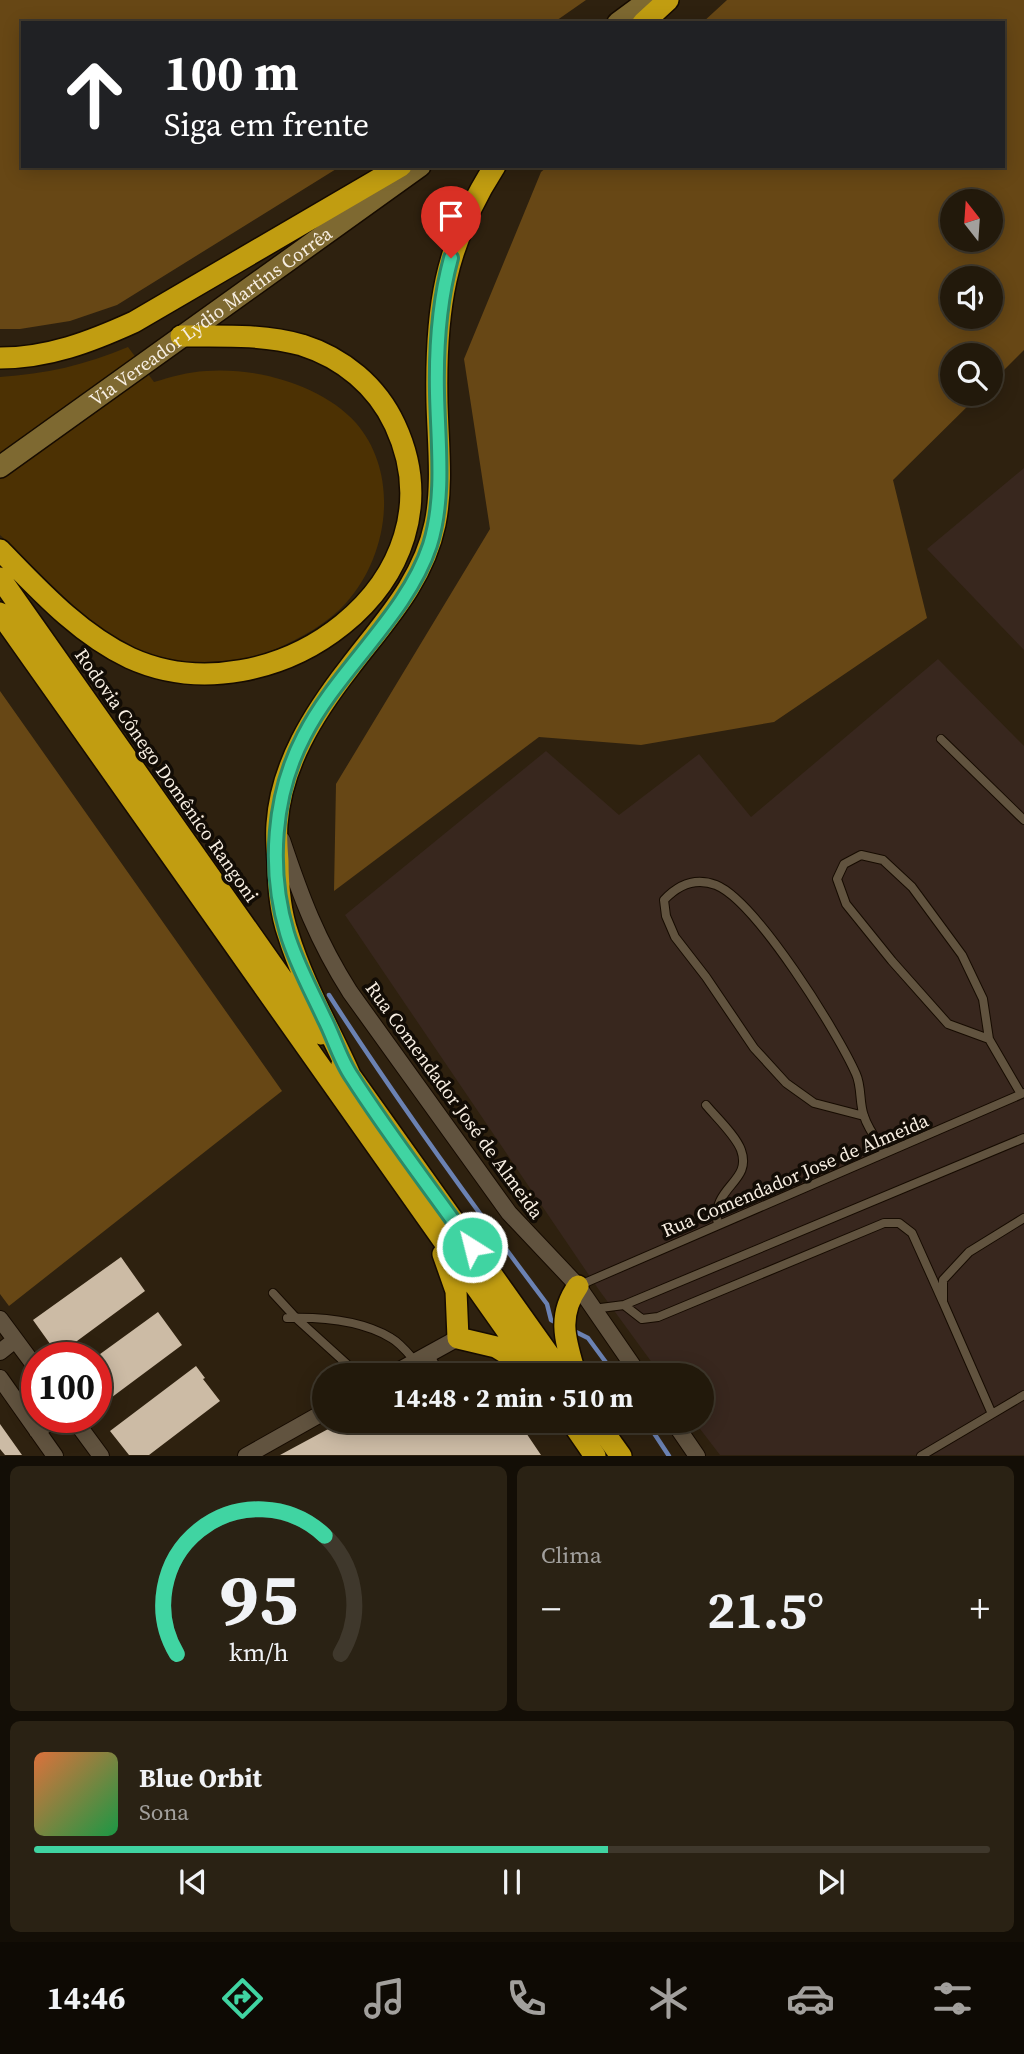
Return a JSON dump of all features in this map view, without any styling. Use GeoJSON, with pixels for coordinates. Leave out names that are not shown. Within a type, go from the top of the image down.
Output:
{"type":"FeatureCollection","features":[{"type":"Feature","properties":{"kind":"highway"},"geometry":{"type":"LineString","coordinates":[[645,21],[668,0]]}},
{"type":"Feature","properties":{"kind":"highway"},"geometry":{"type":"LineString","coordinates":[[0,358],[58,352],[79,346],[134,322],[398,168]]}},
{"type":"Feature","properties":{"kind":"highway"},"geometry":{"type":"LineString","coordinates":[[350,1075],[287,933],[279,894],[277,824],[286,781],[304,734],[333,689],[405,596],[431,543],[438,497],[436,372],[443,288],[463,224],[478,192],[494,168]]}},
{"type":"Feature","properties":{"kind":"highway"},"geometry":{"type":"LineString","coordinates":[[0,550],[67,616],[104,645],[132,659],[165,669],[199,674],[268,665],[310,647],[345,625],[366,605],[383,583],[396,559],[410,510],[410,476],[405,452],[391,415],[380,397],[340,362],[302,345],[260,337],[181,336]]}},
{"type":"Feature","properties":{"kind":"highway","name":"Rodovia Cônego Domênico Rangoni"},"geometry":{"type":"LineString","coordinates":[[0,578],[555,1363]]}},
{"type":"Feature","properties":{"kind":"highway"},"geometry":{"type":"LineString","coordinates":[[0,613],[529,1363]]}},
{"type":"Feature","properties":{"kind":"highway"},"geometry":{"type":"LineString","coordinates":[[432,1226],[456,1291],[458,1338],[496,1348],[520,1363]]}},
{"type":"Feature","properties":{"kind":"highway"},"geometry":{"type":"LineString","coordinates":[[573,1363],[564,1324],[566,1305],[578,1286]]}},
{"type":"Feature","properties":{"kind":"highway"},"geometry":{"type":"LineString","coordinates":[[580,1433],[596,1455]]}},
{"type":"Feature","properties":{"kind":"highway"},"geometry":{"type":"LineString","coordinates":[[605,1433],[621,1455]]}},
{"type":"Feature","properties":{"kind":"main road"},"geometry":{"type":"LineString","coordinates":[[621,21],[649,0]]}},
{"type":"Feature","properties":{"kind":"main road","name":"Via Vereador Lydio Martins Corrêa"},"geometry":{"type":"LineString","coordinates":[[0,467],[417,168]]}},
{"type":"Feature","properties":{"kind":"street","name":"Rua Comendador José de Almeida"},"geometry":{"type":"LineString","coordinates":[[277,824],[309,919],[350,992],[509,1213],[578,1286],[631,1363]]}},
{"type":"Feature","properties":{"kind":"street"},"geometry":{"type":"LineString","coordinates":[[0,1319],[21,1348]]}},
{"type":"Feature","properties":{"kind":"street"},"geometry":{"type":"LineString","coordinates":[[412,1363],[458,1338]]}},
{"type":"Feature","properties":{"kind":"street"},"geometry":{"type":"LineString","coordinates":[[0,1352],[15,1340]]}},
{"type":"Feature","properties":{"kind":"street"},"geometry":{"type":"LineString","coordinates":[[0,1378],[21,1408]]}},
{"type":"Feature","properties":{"kind":"street"},"geometry":{"type":"LineString","coordinates":[[246,1455],[312,1419]]}},
{"type":"Feature","properties":{"kind":"street"},"geometry":{"type":"LineString","coordinates":[[38,1433],[55,1455]]}},
{"type":"Feature","properties":{"kind":"street"},"geometry":{"type":"LineString","coordinates":[[84,1433],[101,1455]]}},
{"type":"Feature","properties":{"kind":"street"},"geometry":{"type":"LineString","coordinates":[[681,1433],[697,1455]]}},
{"type":"Feature","properties":{"kind":"lane"},"geometry":{"type":"LineString","coordinates":[[941,739],[1024,820]]}},
{"type":"Feature","properties":{"kind":"lane"},"geometry":{"type":"LineString","coordinates":[[989,1039],[948,1024],[892,961],[846,904],[837,879],[844,864],[860,855],[883,860],[912,887],[962,955],[983,999],[989,1039],[1023,1094]]}},
{"type":"Feature","properties":{"kind":"lane"},"geometry":{"type":"LineString","coordinates":[[864,1116],[814,1102],[786,1083],[754,1048],[675,937],[666,916],[664,901],[676,887],[695,882],[717,885],[752,912],[823,1012],[858,1076],[864,1116],[885,1153]]}},
{"type":"Feature","properties":{"kind":"lane","name":"Rua Comendador Jose de Almeida"},"geometry":{"type":"LineString","coordinates":[[578,1286],[1023,1094]]}},
{"type":"Feature","properties":{"kind":"lane"},"geometry":{"type":"LineString","coordinates":[[706,1105],[741,1148],[744,1165],[738,1178],[718,1202],[715,1212],[718,1225]]}},
{"type":"Feature","properties":{"kind":"lane"},"geometry":{"type":"LineString","coordinates":[[593,1309],[624,1305],[1024,1138]]}},
{"type":"Feature","properties":{"kind":"lane"},"geometry":{"type":"LineString","coordinates":[[943,1302],[943,1280],[970,1252],[1024,1218]]}},
{"type":"Feature","properties":{"kind":"lane"},"geometry":{"type":"LineString","coordinates":[[624,1305],[642,1319],[658,1317],[884,1223],[899,1223],[912,1233],[992,1414]]}},
{"type":"Feature","properties":{"kind":"lane"},"geometry":{"type":"LineString","coordinates":[[273,1293],[291,1318],[345,1363]]}},
{"type":"Feature","properties":{"kind":"lane"},"geometry":{"type":"LineString","coordinates":[[291,1318],[311,1317],[370,1329],[391,1338],[428,1363]]}},
{"type":"Feature","properties":{"kind":"lane"},"geometry":{"type":"LineString","coordinates":[[921,1455],[1024,1395]]}},
{"type":"Feature","properties":{"kind":"shaded area"},"geometry":{"type":"Polygon","coordinates":[[[0,0],[586,0],[556,21],[21,21],[21,168],[338,168],[117,305],[70,321],[20,329],[0,329],[0,0]]]}},
{"type":"Feature","properties":{"kind":"shaded area"},"geometry":{"type":"Polygon","coordinates":[[[727,0],[1024,0],[1024,350],[1003,371],[1003,343],[940,343],[940,406],[968,406],[893,480],[927,618],[774,722],[641,745],[539,737],[334,891],[336,784],[490,529],[464,359],[541,172],[546,168],[1005,168],[1005,21],[704,21],[727,0]]]}},
{"type":"Feature","properties":{"kind":"shaded area"},"geometry":{"type":"Polygon","coordinates":[[[128,347],[154,382],[206,371],[246,372],[266,376],[287,381],[325,398],[356,423],[370,443],[379,466],[384,490],[380,538],[361,584],[339,611],[322,624],[276,649],[242,660],[206,664],[154,656],[99,627],[0,535],[0,377],[65,368],[128,347]]]}},
{"type":"Feature","properties":{"kind":"shaded area"},"geometry":{"type":"Polygon","coordinates":[[[1024,468],[1024,650],[927,549],[1024,468]]]}},
{"type":"Feature","properties":{"kind":"shaded area"},"geometry":{"type":"Polygon","coordinates":[[[938,659],[1024,746],[1024,1455],[720,1455],[703,1433],[714,1433],[714,1363],[652,1363],[599,1290],[345,915],[546,751],[619,815],[699,754],[751,817],[938,659]]]}},
{"type":"Feature","properties":{"kind":"shaded area"},"geometry":{"type":"Polygon","coordinates":[[[0,691],[282,1091],[9,1306],[0,1294],[0,691]]]}},
{"type":"Feature","properties":{"kind":"building"},"geometry":{"type":"Polygon","coordinates":[[[121,1257],[145,1291],[76,1342],[49,1342],[33,1320],[121,1257]]]}},
{"type":"Feature","properties":{"kind":"building"},"geometry":{"type":"Polygon","coordinates":[[[158,1312],[182,1345],[112,1397],[112,1345],[158,1312]]]}},
{"type":"Feature","properties":{"kind":"building"},"geometry":{"type":"Polygon","coordinates":[[[196,1366],[220,1401],[149,1455],[129,1455],[112,1433],[112,1429],[196,1366]]]}},
{"type":"Feature","properties":{"kind":"building"},"geometry":{"type":"Polygon","coordinates":[[[0,1424],[22,1455],[5,1455],[0,1449],[0,1424]]]}},
{"type":"Feature","properties":{"kind":"building"},"geometry":{"type":"Polygon","coordinates":[[[321,1433],[526,1433],[541,1455],[280,1455],[321,1433]]]}},
{"type":"Feature","properties":{"kind":"waterway"},"geometry":{"type":"LineString","coordinates":[[329,995],[435,1151],[547,1304],[551,1320],[555,1322]]}},
{"type":"Feature","properties":{"kind":"waterway"},"geometry":{"type":"LineString","coordinates":[[574,1331],[588,1338],[606,1363]]}},
{"type":"Feature","properties":{"kind":"waterway"},"geometry":{"type":"LineString","coordinates":[[654,1433],[669,1456]]}},
{"type":"Feature","properties":{"kind":"route"},"geometry":{"type":"LineString","coordinates":[[451,258],[443,288],[439,321],[436,372],[438,497],[431,543],[405,596],[328,696],[304,734],[292,760],[281,802],[277,824],[277,850],[279,894],[287,933],[350,1075],[472,1247]]}}]}
